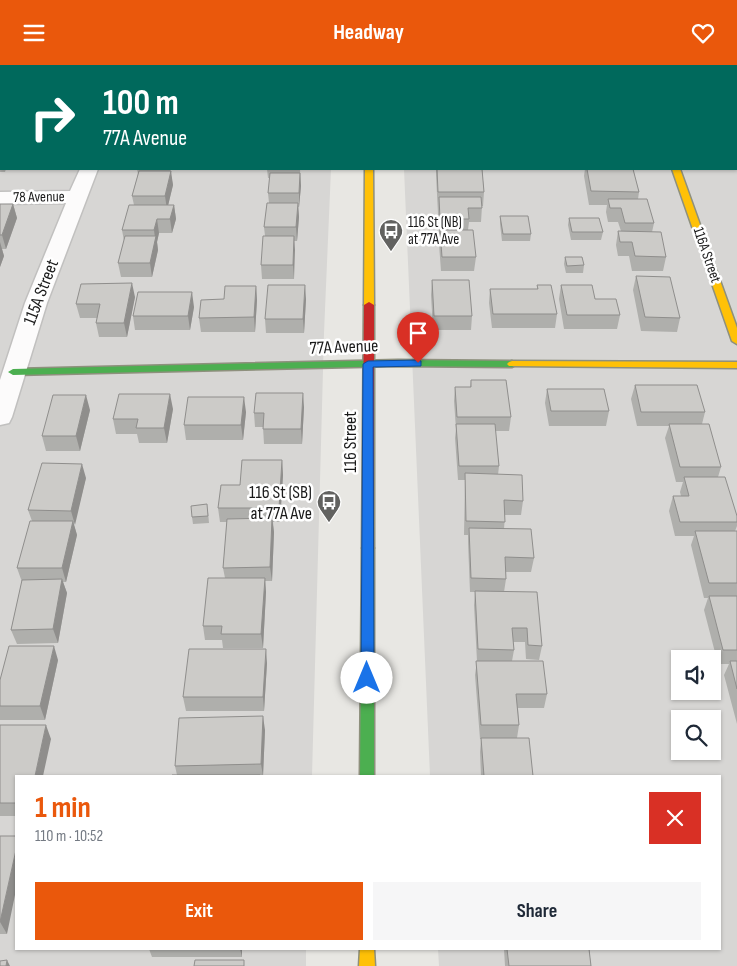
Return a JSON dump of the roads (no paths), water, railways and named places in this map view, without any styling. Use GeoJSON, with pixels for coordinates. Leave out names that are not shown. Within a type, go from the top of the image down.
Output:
{"type":"FeatureCollection","features":[{"type":"Feature","properties":{"kind":"street","name":"115A Street"},"geometry":{"type":"LineString","coordinates":[[0,417],[12,372],[36,303],[89,170]]}},
{"type":"Feature","properties":{"kind":"street","name":"116 Street"},"geometry":{"type":"LineString","coordinates":[[367,775],[369,170]]}},
{"type":"Feature","properties":{"kind":"street","name":"116A Street"},"geometry":{"type":"LineString","coordinates":[[676,170],[737,341]]}},
{"type":"Feature","properties":{"kind":"street","name":"78 Avenue"},"geometry":{"type":"LineString","coordinates":[[0,198],[78,197]]}},
{"type":"Feature","properties":{"kind":"street","name":"77A Avenue"},"geometry":{"type":"LineString","coordinates":[[12,372],[368,364],[737,365]]}},
{"type":"Feature","properties":{"kind":"street"},"geometry":{"type":"LineString","coordinates":[[367,950],[367,966]]}},
{"type":"Feature","properties":{"kind":"place","name":"116 St (NB) at 77A Ave"},"geometry":{"type":"Point","coordinates":[391,252]}},
{"type":"Feature","properties":{"kind":"place","name":"116 St (SB) at 77A Ave"},"geometry":{"type":"Point","coordinates":[329,523]}}]}
